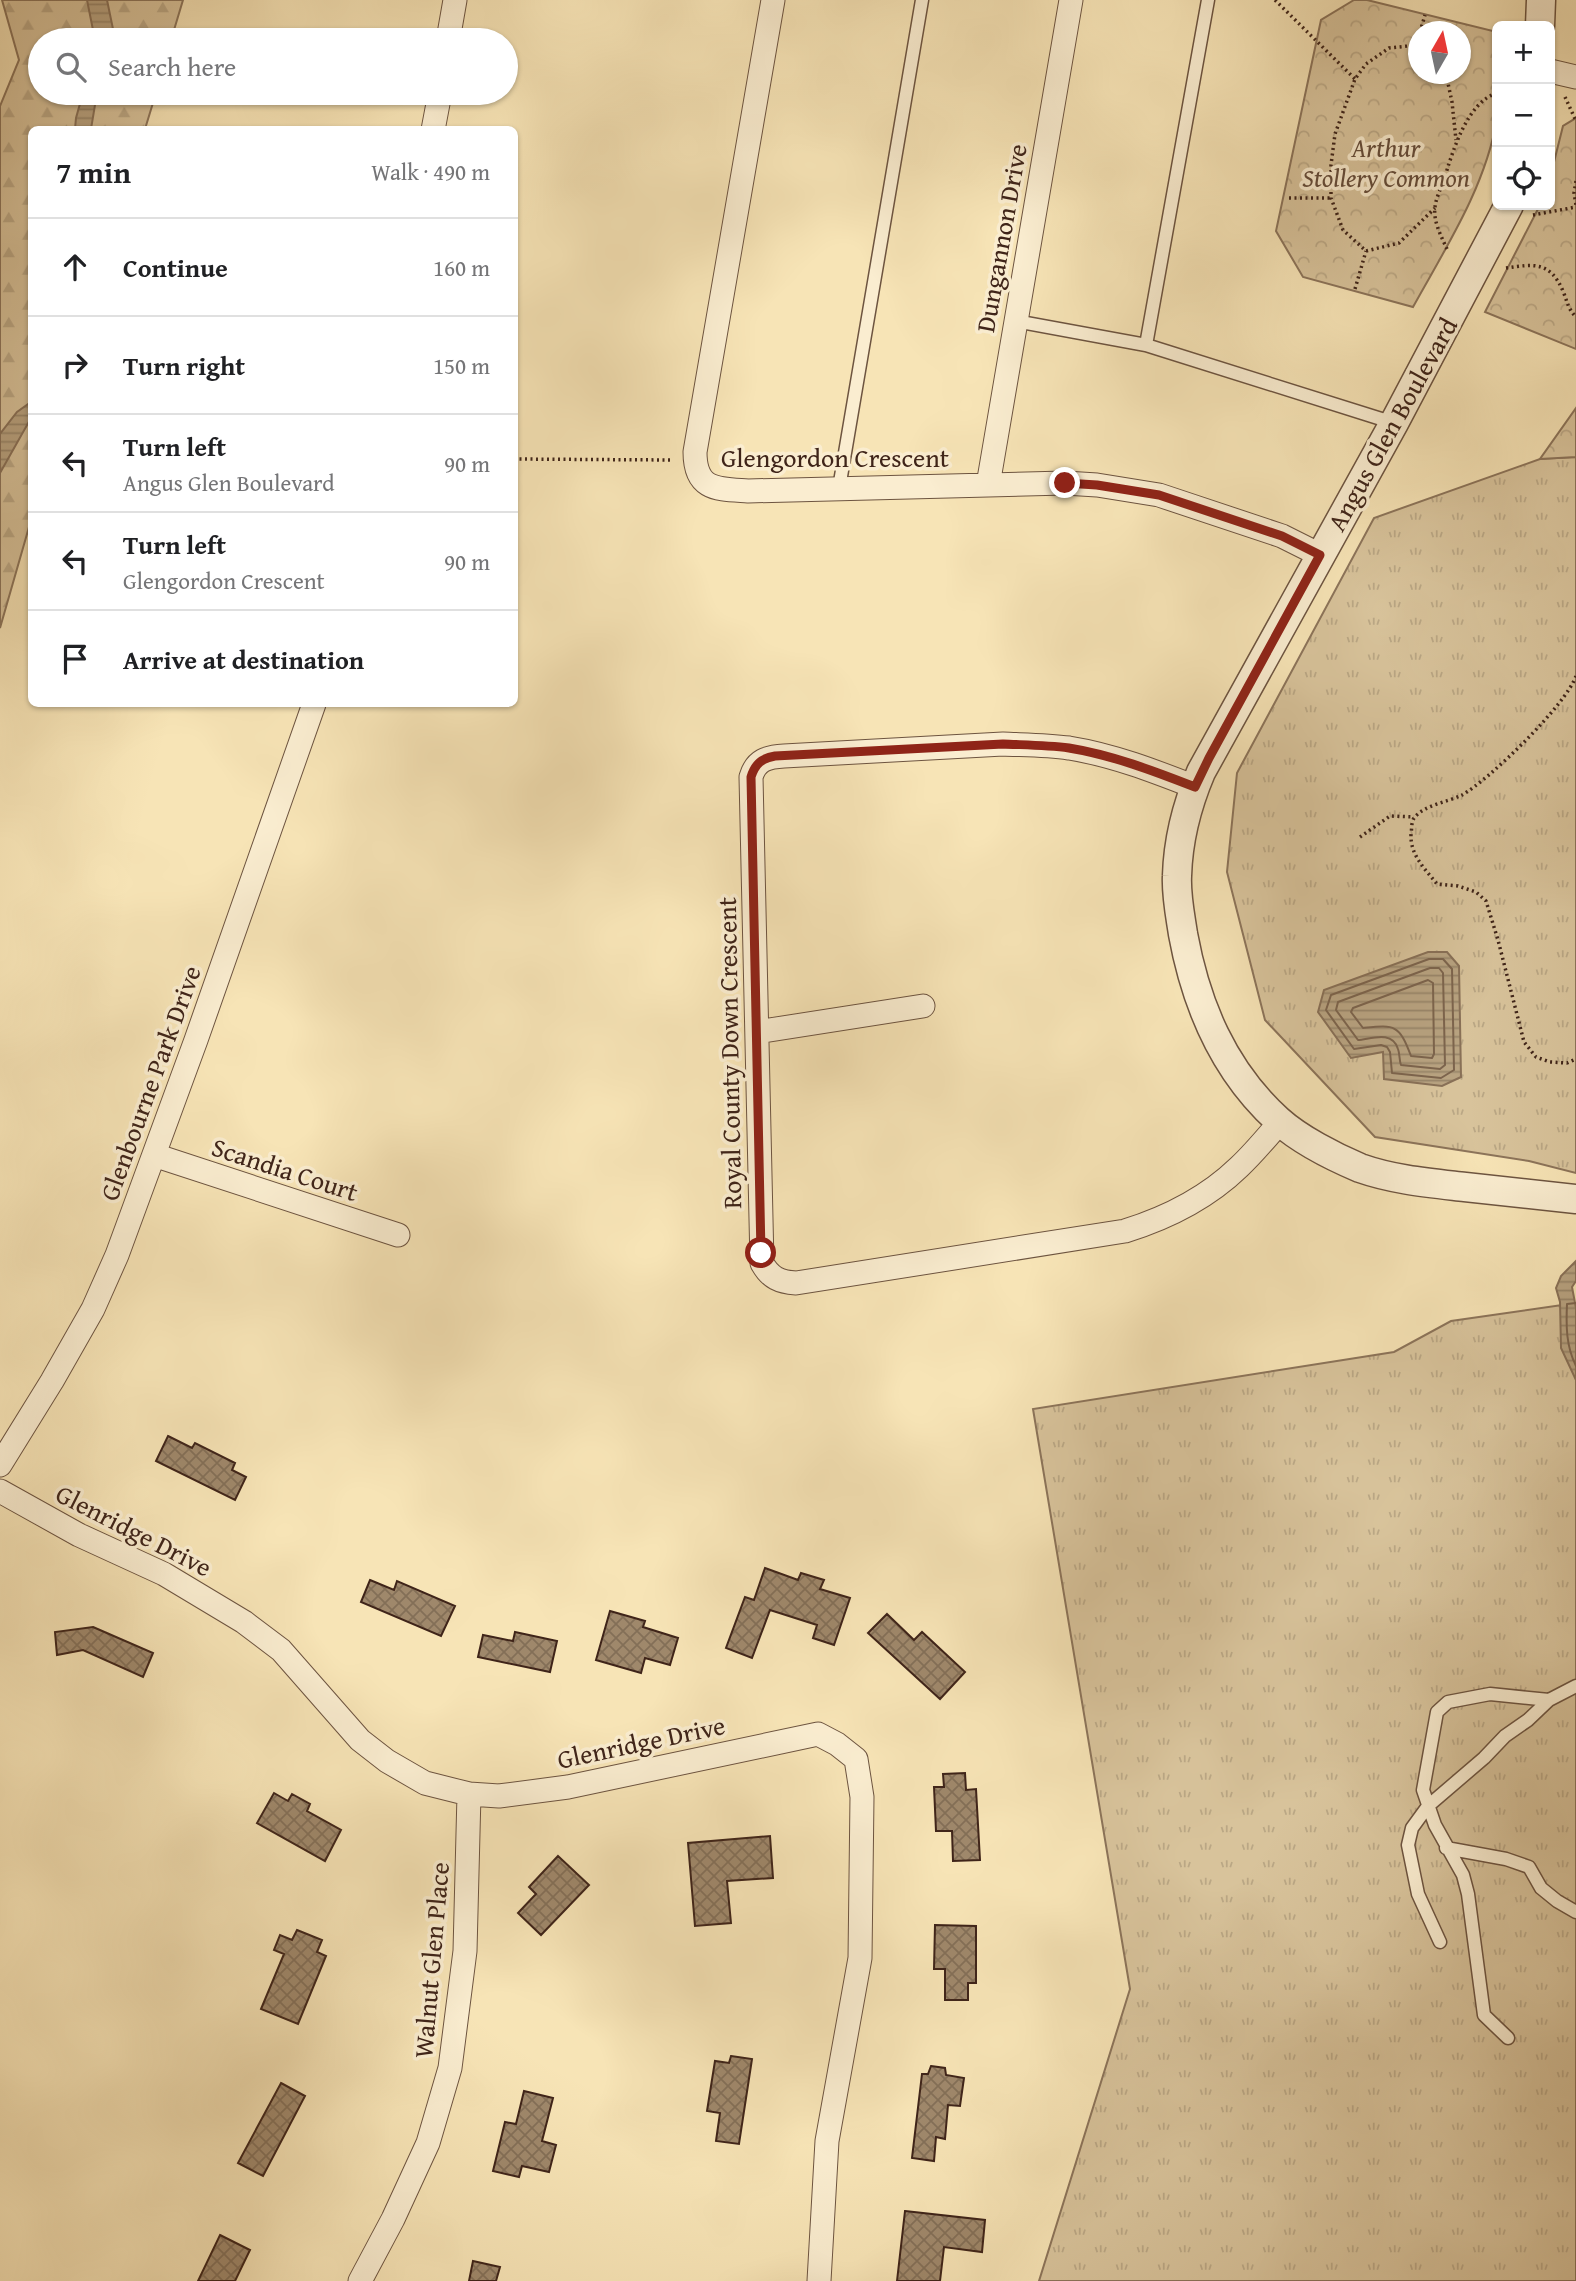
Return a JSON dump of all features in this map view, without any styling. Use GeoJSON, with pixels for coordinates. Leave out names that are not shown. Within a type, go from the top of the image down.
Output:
{"type":"FeatureCollection","features":[{"type":"Feature","properties":{"kind":"street"},"geometry":{"type":"LineString","coordinates":[[450,28],[455,0]]}},
{"type":"Feature","properties":{"kind":"street","name":"Glengordon Crescent"},"geometry":{"type":"LineString","coordinates":[[773,0],[695,459],[699,477],[713,487],[748,491],[1065,483],[1133,489],[1159,495],[1272,533],[1320,555]]}},
{"type":"Feature","properties":{"kind":"street","name":"Dungannon Drive"},"geometry":{"type":"LineString","coordinates":[[988,485],[1071,0]]}},
{"type":"Feature","properties":{"kind":"street"},"geometry":{"type":"LineString","coordinates":[[1541,0],[1541,21]]}},
{"type":"Feature","properties":{"kind":"street"},"geometry":{"type":"LineString","coordinates":[[1555,75],[1570,86]]}},
{"type":"Feature","properties":{"kind":"street"},"geometry":{"type":"LineString","coordinates":[[434,126],[438,105]]}},
{"type":"Feature","properties":{"kind":"street","name":"Angus Glen Boulevard"},"geometry":{"type":"LineString","coordinates":[[1521,210],[1394,423],[1215,746],[1195,787],[1182,833],[1177,876],[1178,904],[1193,981],[1210,1028],[1227,1060],[1280,1122],[1342,1160],[1383,1175],[1436,1184],[1576,1199]]}},
{"type":"Feature","properties":{"kind":"street","name":"Glenbourne Park Drive"},"geometry":{"type":"LineString","coordinates":[[0,1465],[93,1309],[117,1255],[313,707]]}},
{"type":"Feature","properties":{"kind":"street","name":"Royal County Down Crescent"},"geometry":{"type":"LineString","coordinates":[[1195,787],[1111,757],[1036,745],[1003,744],[784,756],[761,760],[751,777],[761,1253],[766,1271],[785,1283],[796,1283],[1125,1231],[1153,1222],[1221,1182],[1240,1167],[1280,1122]]}},
{"type":"Feature","properties":{"kind":"street"},"geometry":{"type":"LineString","coordinates":[[757,1032],[923,1006]]}},
{"type":"Feature","properties":{"kind":"street","name":"Scandia Court"},"geometry":{"type":"LineString","coordinates":[[153,1155],[398,1235]]}},
{"type":"Feature","properties":{"kind":"street","name":"Glenridge Drive"},"geometry":{"type":"LineString","coordinates":[[0,1492],[79,1535],[164,1574],[244,1622],[281,1650],[360,1740],[425,1783],[469,1794],[499,1796],[568,1787],[818,1734],[838,1744],[856,1759],[862,1797],[860,1958],[827,2141],[819,2281]]}},
{"type":"Feature","properties":{"kind":"street","name":"Walnut Glen Place"},"geometry":{"type":"LineString","coordinates":[[360,2281],[393,2219],[428,2143],[450,2068],[465,1951],[469,1794]]}},
{"type":"Feature","properties":{"kind":"lane"},"geometry":{"type":"LineString","coordinates":[[839,488],[922,0]]}},
{"type":"Feature","properties":{"kind":"lane"},"geometry":{"type":"LineString","coordinates":[[1146,345],[1208,0]]}},
{"type":"Feature","properties":{"kind":"lane"},"geometry":{"type":"LineString","coordinates":[[1015,321],[1146,345],[1394,423]]}},
{"type":"Feature","properties":{"kind":"lane"},"geometry":{"type":"LineString","coordinates":[[1440,1942],[1418,1894],[1408,1845],[1412,1828],[1428,1806],[1484,1758],[1505,1736],[1528,1720],[1549,1700],[1576,1686]]}},
{"type":"Feature","properties":{"kind":"lane"},"geometry":{"type":"LineString","coordinates":[[1508,2038],[1484,2015],[1468,1894],[1463,1875],[1446,1848],[1423,1790],[1437,1712],[1448,1702],[1490,1694],[1549,1700]]}},
{"type":"Feature","properties":{"kind":"lane"},"geometry":{"type":"LineString","coordinates":[[1446,1848],[1506,1858],[1529,1867],[1541,1888],[1576,1912]]}},
{"type":"Feature","properties":{"kind":"path"},"geometry":{"type":"LineString","coordinates":[[1275,0],[1356,79]]}},
{"type":"Feature","properties":{"kind":"path"},"geometry":{"type":"LineString","coordinates":[[1423,21],[1425,15]]}},
{"type":"Feature","properties":{"kind":"path"},"geometry":{"type":"LineString","coordinates":[[1366,251],[1343,230],[1331,198],[1335,134],[1356,79],[1366,64],[1389,48],[1408,46]]}},
{"type":"Feature","properties":{"kind":"path"},"geometry":{"type":"LineString","coordinates":[[1448,84],[1456,142]]}},
{"type":"Feature","properties":{"kind":"path"},"geometry":{"type":"LineString","coordinates":[[1570,86],[1576,121]]}},
{"type":"Feature","properties":{"kind":"path"},"geometry":{"type":"LineString","coordinates":[[1447,249],[1438,231],[1435,208],[1456,142],[1473,113],[1492,94]]}},
{"type":"Feature","properties":{"kind":"path"},"geometry":{"type":"LineString","coordinates":[[1555,208],[1576,206],[1576,181]]}},
{"type":"Feature","properties":{"kind":"path"},"geometry":{"type":"LineString","coordinates":[[1289,198],[1331,198]]}},
{"type":"Feature","properties":{"kind":"path"},"geometry":{"type":"LineString","coordinates":[[1366,251],[1399,243],[1435,208]]}},
{"type":"Feature","properties":{"kind":"path"},"geometry":{"type":"LineString","coordinates":[[1355,289],[1366,251]]}},
{"type":"Feature","properties":{"kind":"path"},"geometry":{"type":"LineString","coordinates":[[1506,268],[1534,264],[1549,270],[1557,279],[1567,307],[1576,317]]}},
{"type":"Feature","properties":{"kind":"path"},"geometry":{"type":"LineString","coordinates":[[518,459],[672,460]]}},
{"type":"Feature","properties":{"kind":"path"},"geometry":{"type":"LineString","coordinates":[[1576,676],[1556,708],[1481,781],[1462,795],[1415,817],[1411,840],[1414,855],[1437,884],[1458,886],[1476,892],[1486,901],[1524,1042],[1536,1057],[1550,1062],[1567,1063],[1576,1059]]}},
{"type":"Feature","properties":{"kind":"path"},"geometry":{"type":"LineString","coordinates":[[1360,837],[1390,816],[1415,817]]}},
{"type":"Feature","properties":{"kind":"green space"},"geometry":{"type":"Polygon","coordinates":[[[2,0],[183,0],[175,28],[28,28],[28,105],[152,105],[146,126],[28,126],[28,530],[0,628],[0,106],[19,60],[2,0]]]}},
{"type":"Feature","properties":{"kind":"green space","name":"Arthur Stollery Common"},"geometry":{"type":"Polygon","coordinates":[[[1354,0],[1367,0],[1452,21],[1408,21],[1408,84],[1471,84],[1471,26],[1492,31],[1491,144],[1463,216],[1413,307],[1303,277],[1276,231],[1321,20],[1354,0]]]}},
{"type":"Feature","properties":{"kind":"green space"},"geometry":{"type":"Polygon","coordinates":[[[1576,118],[1576,349],[1485,312],[1537,210],[1555,210],[1555,158],[1563,126],[1576,118]]]}},
{"type":"Feature","properties":{"kind":"green space"},"geometry":{"type":"Polygon","coordinates":[[[1576,408],[1576,457],[1540,459],[1576,408]]]}},
{"type":"Feature","properties":{"kind":"green space"},"geometry":{"type":"Polygon","coordinates":[[[1576,457],[1576,1173],[1529,1161],[1375,1137],[1265,1020],[1227,872],[1237,773],[1374,518],[1540,459],[1576,457]]]}},
{"type":"Feature","properties":{"kind":"green space"},"geometry":{"type":"Polygon","coordinates":[[[1576,1303],[1576,2281],[1039,2281],[1130,1989],[1033,1409],[1394,1352],[1451,1321],[1576,1303]]]}},
{"type":"Feature","properties":{"kind":"water"},"geometry":{"type":"Polygon","coordinates":[[[87,0],[107,0],[113,28],[93,28],[87,0]]]}},
{"type":"Feature","properties":{"kind":"water"},"geometry":{"type":"Polygon","coordinates":[[[80,105],[95,105],[92,126],[75,126],[80,105]]]}},
{"type":"Feature","properties":{"kind":"water"},"geometry":{"type":"Polygon","coordinates":[[[28,404],[28,423],[0,473],[0,434],[17,412],[28,404]]]}},
{"type":"Feature","properties":{"kind":"water"},"geometry":{"type":"Polygon","coordinates":[[[1428,952],[1447,952],[1459,966],[1461,1077],[1442,1086],[1384,1079],[1383,1052],[1351,1058],[1318,1012],[1324,990],[1428,952]]]}},
{"type":"Feature","properties":{"kind":"water"},"geometry":{"type":"Polygon","coordinates":[[[1576,1261],[1576,1281],[1572,1287],[1576,1308],[1576,1380],[1561,1348],[1560,1302],[1556,1288],[1561,1276],[1576,1261]]]}},
{"type":"Feature","properties":{"kind":"building"},"geometry":{"type":"Polygon","coordinates":[[[168,1436],[192,1448],[195,1443],[235,1463],[232,1470],[246,1477],[235,1500],[156,1461],[168,1436]]]}},
{"type":"Feature","properties":{"kind":"building"},"geometry":{"type":"Polygon","coordinates":[[[765,1568],[798,1580],[801,1573],[824,1580],[820,1589],[850,1598],[834,1645],[813,1638],[817,1625],[770,1610],[752,1658],[726,1648],[745,1597],[754,1600],[765,1568]]]}},
{"type":"Feature","properties":{"kind":"building"},"geometry":{"type":"Polygon","coordinates":[[[370,1580],[394,1590],[397,1581],[455,1606],[441,1636],[361,1602],[370,1580]]]}},
{"type":"Feature","properties":{"kind":"building"},"geometry":{"type":"Polygon","coordinates":[[[610,1611],[645,1621],[643,1627],[678,1638],[670,1665],[645,1658],[641,1673],[596,1660],[610,1611]]]}},
{"type":"Feature","properties":{"kind":"building"},"geometry":{"type":"Polygon","coordinates":[[[887,1614],[914,1640],[922,1632],[965,1672],[940,1699],[868,1633],[887,1614]]]}},
{"type":"Feature","properties":{"kind":"building"},"geometry":{"type":"Polygon","coordinates":[[[93,1627],[153,1653],[143,1677],[83,1650],[57,1655],[55,1632],[93,1627]]]}},
{"type":"Feature","properties":{"kind":"building"},"geometry":{"type":"Polygon","coordinates":[[[515,1632],[557,1641],[550,1672],[478,1657],[483,1635],[513,1641],[515,1632]]]}},
{"type":"Feature","properties":{"kind":"building"},"geometry":{"type":"Polygon","coordinates":[[[965,1773],[966,1790],[976,1789],[980,1860],[953,1861],[952,1831],[936,1831],[934,1787],[944,1787],[943,1774],[965,1773]]]}},
{"type":"Feature","properties":{"kind":"building"},"geometry":{"type":"Polygon","coordinates":[[[274,1793],[288,1801],[292,1794],[310,1804],[307,1811],[341,1830],[325,1861],[257,1823],[274,1793]]]}},
{"type":"Feature","properties":{"kind":"building"},"geometry":{"type":"Polygon","coordinates":[[[770,1836],[773,1878],[727,1881],[731,1923],[695,1926],[688,1843],[770,1836]]]}},
{"type":"Feature","properties":{"kind":"building"},"geometry":{"type":"Polygon","coordinates":[[[558,1856],[589,1885],[541,1935],[518,1913],[536,1894],[529,1887],[558,1856]]]}},
{"type":"Feature","properties":{"kind":"building"},"geometry":{"type":"Polygon","coordinates":[[[935,1925],[976,1926],[976,1983],[968,1983],[968,2000],[945,2000],[945,1969],[934,1969],[935,1925]]]}},
{"type":"Feature","properties":{"kind":"building"},"geometry":{"type":"Polygon","coordinates":[[[297,1930],[322,1940],[317,1952],[326,1956],[298,2024],[261,2009],[284,1954],[274,1950],[280,1935],[292,1940],[297,1930]]]}},
{"type":"Feature","properties":{"kind":"building"},"geometry":{"type":"Polygon","coordinates":[[[731,2056],[752,2059],[739,2144],[716,2141],[720,2113],[707,2111],[715,2061],[729,2063],[731,2056]]]}},
{"type":"Feature","properties":{"kind":"building"},"geometry":{"type":"Polygon","coordinates":[[[931,2066],[945,2068],[946,2075],[964,2078],[960,2106],[948,2105],[945,2139],[936,2137],[934,2161],[912,2158],[922,2074],[928,2074],[931,2066]]]}},
{"type":"Feature","properties":{"kind":"building"},"geometry":{"type":"Polygon","coordinates":[[[281,2083],[305,2096],[263,2176],[238,2163],[281,2083]]]}},
{"type":"Feature","properties":{"kind":"building"},"geometry":{"type":"Polygon","coordinates":[[[524,2091],[553,2098],[542,2141],[556,2145],[549,2172],[522,2166],[519,2177],[493,2171],[505,2122],[516,2124],[524,2091]]]}},
{"type":"Feature","properties":{"kind":"building"},"geometry":{"type":"Polygon","coordinates":[[[905,2211],[985,2220],[982,2252],[944,2247],[940,2281],[897,2281],[905,2211]]]}},
{"type":"Feature","properties":{"kind":"building"},"geometry":{"type":"Polygon","coordinates":[[[220,2235],[250,2250],[235,2281],[198,2281],[220,2235]]]}},
{"type":"Feature","properties":{"kind":"building"},"geometry":{"type":"Polygon","coordinates":[[[473,2261],[500,2267],[496,2281],[469,2281],[473,2261]]]}},
{"type":"Feature","properties":{"kind":"route"},"geometry":{"type":"LineString","coordinates":[[761,1253],[751,777],[757,764],[775,756],[1003,744],[1036,745],[1111,757],[1195,787],[1320,555],[1282,536],[1159,495],[1133,489],[1065,483]]}}]}
